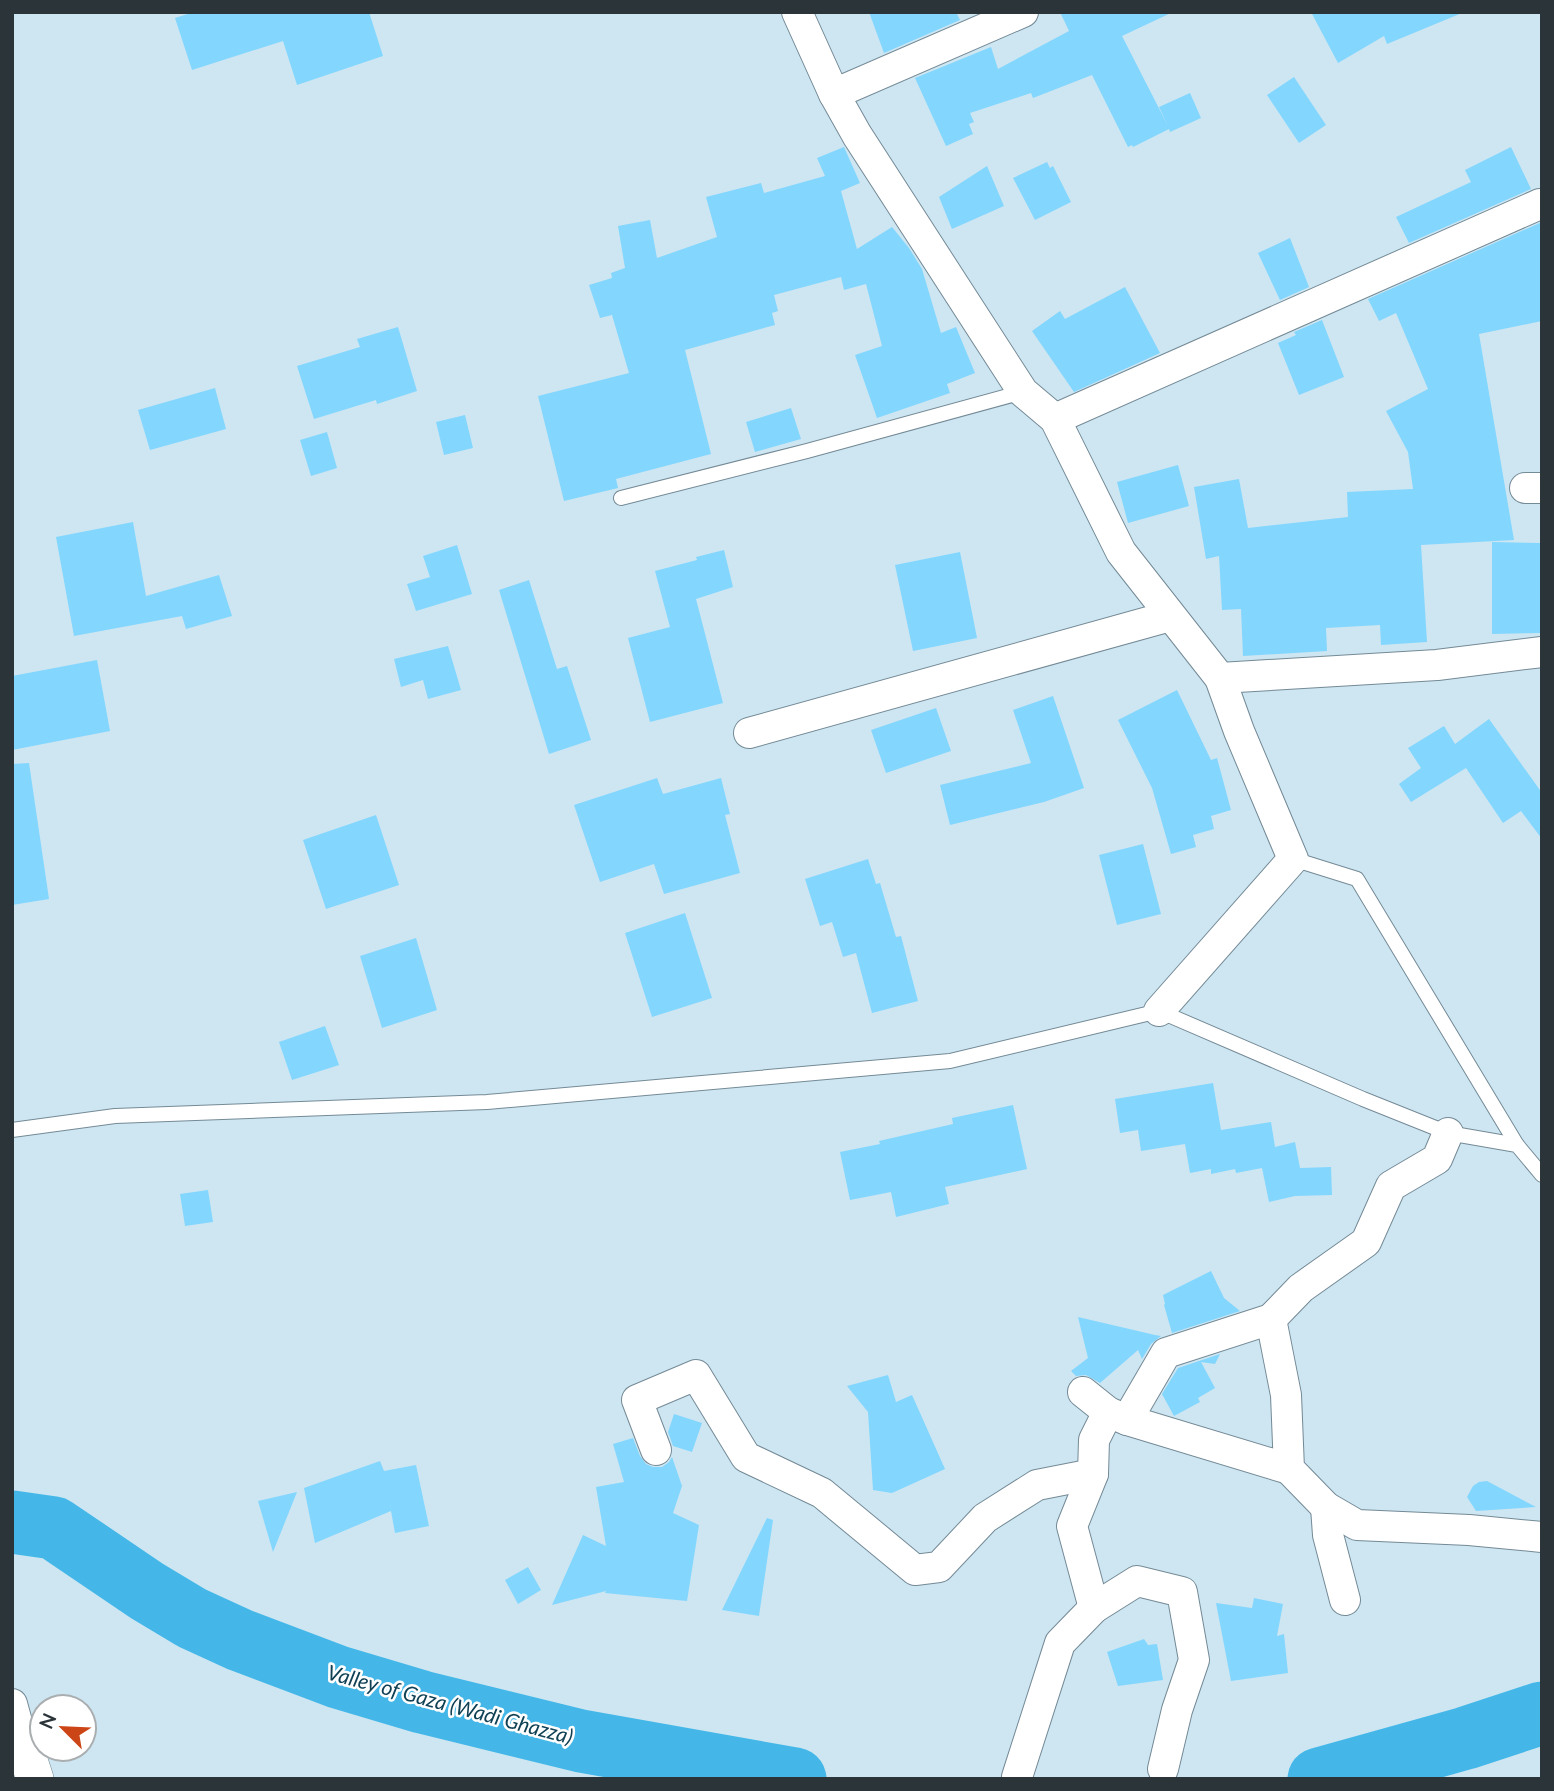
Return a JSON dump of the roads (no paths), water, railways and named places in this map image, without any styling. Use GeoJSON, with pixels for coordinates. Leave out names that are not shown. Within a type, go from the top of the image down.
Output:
{"type":"FeatureCollection","features":[{"type":"Feature","properties":{"kind":"street"},"geometry":{"type":"LineString","coordinates":[[797,12],[834,94],[857,135],[1023,392],[1055,419],[1121,552],[1220,678],[1238,731],[1293,859],[1159,1011]]}},
{"type":"Feature","properties":{"kind":"street"},"geometry":{"type":"LineString","coordinates":[[834,94],[1023,12]]}},
{"type":"Feature","properties":{"kind":"street"},"geometry":{"type":"LineString","coordinates":[[1055,419],[1540,204]]}},
{"type":"Feature","properties":{"kind":"street"},"geometry":{"type":"LineString","coordinates":[[749,733],[1170,616]]}},
{"type":"Feature","properties":{"kind":"street"},"geometry":{"type":"LineString","coordinates":[[1220,678],[1437,665],[1542,652]]}},
{"type":"Feature","properties":{"kind":"street"},"geometry":{"type":"LineString","coordinates":[[1094,1608],[1072,1526],[1093,1474],[1094,1440],[1118,1416],[1166,1353],[1271,1319],[1301,1288],[1366,1242],[1391,1186],[1437,1159],[1448,1133]]}},
{"type":"Feature","properties":{"kind":"street"},"geometry":{"type":"LineString","coordinates":[[1271,1319],[1286,1395],[1289,1469]]}},
{"type":"Feature","properties":{"kind":"street"},"geometry":{"type":"LineString","coordinates":[[656,1450],[637,1400],[696,1375],[747,1457],[822,1493],[915,1570],[939,1567],[985,1518],[1037,1485],[1093,1474]]}},
{"type":"Feature","properties":{"kind":"street"},"geometry":{"type":"LineString","coordinates":[[1083,1392],[1118,1416],[1289,1469],[1326,1507],[1357,1525],[1469,1530],[1542,1537]]}},
{"type":"Feature","properties":{"kind":"street"},"geometry":{"type":"LineString","coordinates":[[1326,1507],[1328,1535],[1345,1601]]}},
{"type":"Feature","properties":{"kind":"street"},"geometry":{"type":"LineString","coordinates":[[1017,1777],[1060,1643],[1094,1608],[1137,1581],[1182,1592],[1194,1660],[1177,1710],[1163,1769]]}},
{"type":"Feature","properties":{"kind":"street"},"geometry":{"type":"LineString","coordinates":[[16,1719],[35,1779]]}},
{"type":"Feature","properties":{"kind":"lane"},"geometry":{"type":"LineString","coordinates":[[621,498],[1023,392]]}},
{"type":"Feature","properties":{"kind":"lane"},"geometry":{"type":"LineString","coordinates":[[1293,859],[1357,879],[1517,1145],[1542,1175]]}},
{"type":"Feature","properties":{"kind":"lane"},"geometry":{"type":"LineString","coordinates":[[12,1130],[114,1116],[487,1102],[950,1061],[1159,1011],[1448,1133],[1517,1145]]}},
{"type":"Feature","properties":{"kind":"waterway","name":"Valley of Gaza (Wadi Ghazza)"},"geometry":{"type":"LineString","coordinates":[[12,1522],[54,1528],[192,1618],[240,1640],[338,1677],[422,1702],[581,1741],[795,1779]]}},
{"type":"Feature","properties":{"kind":"waterway","name":"Valley of Gaza (Wadi Ghazza)"},"geometry":{"type":"LineString","coordinates":[[1319,1779],[1466,1738],[1542,1713]]}}]}
